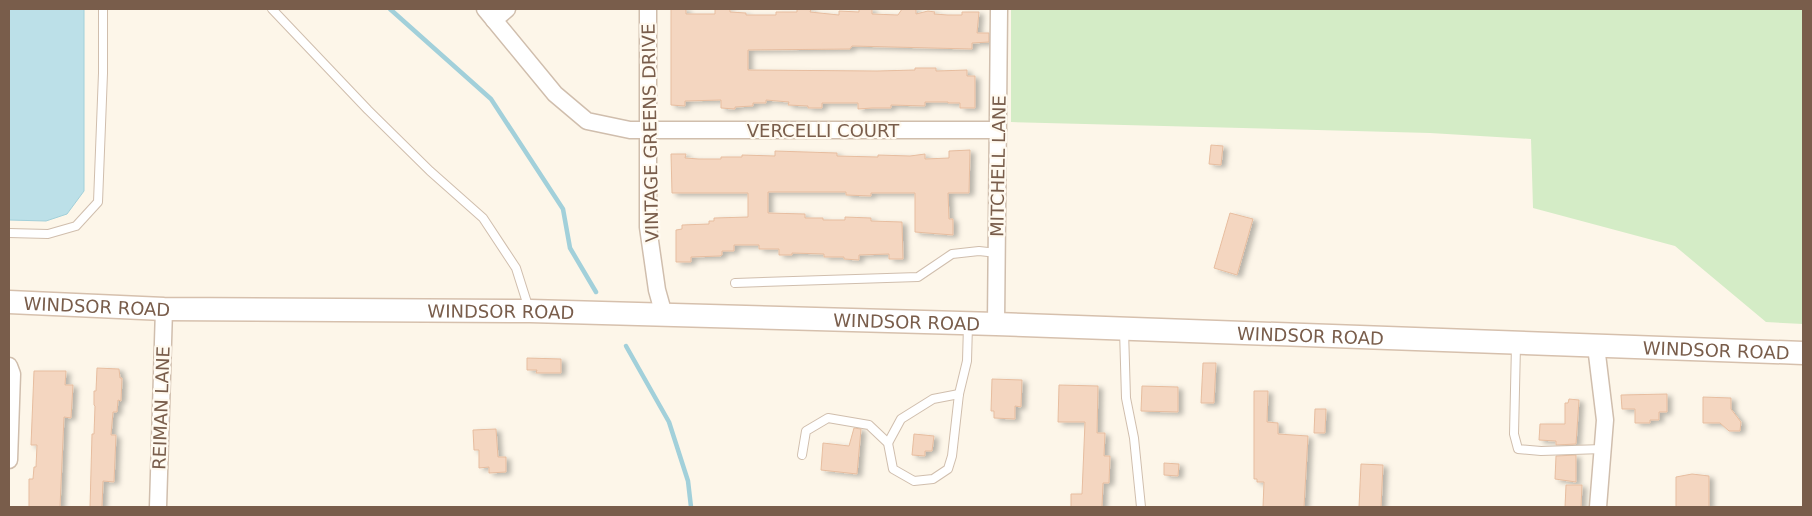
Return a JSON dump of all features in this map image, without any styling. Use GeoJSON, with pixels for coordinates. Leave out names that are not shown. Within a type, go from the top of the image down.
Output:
{"type":"FeatureCollection","features":[{"type":"Feature","properties":{"kind":"main road","name":"WINDSOR ROAD"},"geometry":{"type":"LineString","coordinates":[[9,302],[164,309],[530,311],[968,323],[1803,353]]}},
{"type":"Feature","properties":{"kind":"street"},"geometry":{"type":"LineString","coordinates":[[489,14],[507,9]]}},
{"type":"Feature","properties":{"kind":"street","name":"VINTAGE GREENS DRIVE"},"geometry":{"type":"LineString","coordinates":[[648,9],[648,227],[657,290],[664,316]]}},
{"type":"Feature","properties":{"kind":"street","name":"MITCHELL LANE"},"geometry":{"type":"LineString","coordinates":[[996,324],[999,9]]}},
{"type":"Feature","properties":{"kind":"street","name":"VERCELLI COURT"},"geometry":{"type":"LineString","coordinates":[[489,14],[555,94],[587,121],[630,130],[998,130]]}},
{"type":"Feature","properties":{"kind":"street","name":"REIMAN LANE"},"geometry":{"type":"LineString","coordinates":[[158,507],[164,309]]}},
{"type":"Feature","properties":{"kind":"street"},"geometry":{"type":"LineString","coordinates":[[1596,346],[1605,420],[1598,507]]}},
{"type":"Feature","properties":{"kind":"street"},"geometry":{"type":"LineString","coordinates":[[9,366],[12,374],[9,460]]}},
{"type":"Feature","properties":{"kind":"lane"},"geometry":{"type":"LineString","coordinates":[[9,233],[48,234],[76,226],[98,202],[103,72],[103,9]]}},
{"type":"Feature","properties":{"kind":"lane"},"geometry":{"type":"LineString","coordinates":[[272,9],[381,123],[430,171],[483,218],[516,268],[530,311]]}},
{"type":"Feature","properties":{"kind":"lane"},"geometry":{"type":"LineString","coordinates":[[736,283],[918,277],[952,254],[979,251],[997,253]]}},
{"type":"Feature","properties":{"kind":"lane"},"geometry":{"type":"LineString","coordinates":[[802,455],[806,431],[828,418],[869,425],[888,443],[893,469],[914,481],[933,479],[948,469],[952,456],[959,394],[966,362],[968,323]]}},
{"type":"Feature","properties":{"kind":"lane"},"geometry":{"type":"LineString","coordinates":[[1124,328],[1126,398],[1134,438],[1141,507]]}},
{"type":"Feature","properties":{"kind":"lane"},"geometry":{"type":"LineString","coordinates":[[1516,343],[1514,434],[1518,449],[1541,451],[1603,449]]}},
{"type":"Feature","properties":{"kind":"lane"},"geometry":{"type":"LineString","coordinates":[[888,443],[901,419],[932,400],[959,394]]}},
{"type":"Feature","properties":{"kind":"green space"},"geometry":{"type":"Polygon","coordinates":[[[1011,9],[1803,9],[1803,324],[1766,322],[1675,246],[1533,208],[1531,139],[1430,133],[1011,122],[1011,9]]]}},
{"type":"Feature","properties":{"kind":"water"},"geometry":{"type":"Polygon","coordinates":[[[9,9],[84,9],[84,191],[67,214],[46,221],[9,220],[9,9]]]}},
{"type":"Feature","properties":{"kind":"building"},"geometry":{"type":"Polygon","coordinates":[[[671,9],[686,9],[686,14],[715,14],[715,9],[730,9],[730,12],[746,13],[746,15],[776,15],[776,12],[797,12],[797,9],[811,9],[810,12],[839,15],[839,11],[859,12],[859,9],[872,9],[872,14],[898,15],[902,9],[916,9],[916,14],[928,11],[935,12],[934,14],[948,15],[962,15],[962,12],[979,12],[977,33],[989,33],[989,42],[972,43],[972,49],[852,46],[850,49],[748,50],[748,70],[877,71],[936,68],[936,71],[967,70],[967,76],[975,76],[975,108],[960,108],[960,103],[925,102],[925,106],[891,105],[891,108],[858,109],[858,103],[822,103],[822,108],[808,108],[808,106],[788,105],[789,102],[766,100],[766,103],[753,103],[753,106],[735,107],[735,109],[721,108],[721,100],[685,101],[685,106],[671,105],[671,9]]]}},
{"type":"Feature","properties":{"kind":"building"},"geometry":{"type":"Polygon","coordinates":[[[1211,145],[1223,146],[1221,165],[1209,164],[1211,145]]]}},
{"type":"Feature","properties":{"kind":"building"},"geometry":{"type":"Polygon","coordinates":[[[970,150],[969,193],[948,193],[949,219],[953,219],[953,235],[915,232],[915,193],[871,193],[871,196],[846,195],[846,192],[768,192],[768,213],[805,214],[805,218],[823,218],[823,220],[845,220],[845,217],[871,218],[871,221],[902,222],[903,259],[889,259],[889,254],[859,255],[859,260],[844,259],[844,257],[824,257],[824,254],[792,253],[792,255],[779,255],[779,249],[759,249],[759,245],[734,245],[734,251],[722,251],[720,256],[691,257],[691,262],[676,262],[676,230],[682,229],[682,225],[709,224],[709,221],[714,221],[714,218],[748,217],[748,193],[672,193],[671,154],[686,154],[685,158],[721,159],[721,157],[742,157],[742,155],[775,156],[775,151],[837,153],[837,156],[878,157],[878,155],[910,156],[925,154],[925,159],[949,158],[949,151],[970,150]]]}},
{"type":"Feature","properties":{"kind":"building"},"geometry":{"type":"Polygon","coordinates":[[[1230,213],[1253,219],[1237,275],[1214,268],[1230,213]]]}},
{"type":"Feature","properties":{"kind":"building"},"geometry":{"type":"Polygon","coordinates":[[[527,358],[561,359],[561,373],[536,373],[537,370],[527,370],[527,358]]]}},
{"type":"Feature","properties":{"kind":"building"},"geometry":{"type":"Polygon","coordinates":[[[1203,363],[1216,363],[1214,403],[1201,403],[1203,363]]]}},
{"type":"Feature","properties":{"kind":"building"},"geometry":{"type":"Polygon","coordinates":[[[97,368],[119,369],[120,378],[122,378],[121,401],[118,400],[117,412],[113,412],[111,435],[116,435],[114,482],[103,481],[102,507],[90,507],[92,434],[94,434],[95,406],[94,391],[96,391],[97,368]]]}},
{"type":"Feature","properties":{"kind":"building"},"geometry":{"type":"Polygon","coordinates":[[[34,371],[66,371],[65,385],[73,385],[71,418],[64,417],[60,507],[29,507],[29,479],[33,479],[34,467],[36,467],[37,445],[31,445],[34,371]]]}},
{"type":"Feature","properties":{"kind":"building"},"geometry":{"type":"Polygon","coordinates":[[[992,379],[1022,380],[1021,407],[1015,406],[1015,419],[994,418],[994,411],[991,411],[992,379]]]}},
{"type":"Feature","properties":{"kind":"building"},"geometry":{"type":"Polygon","coordinates":[[[1059,385],[1098,386],[1097,433],[1105,433],[1104,456],[1110,456],[1109,483],[1103,483],[1102,507],[1071,507],[1071,494],[1082,494],[1085,422],[1058,422],[1059,385]]]}},
{"type":"Feature","properties":{"kind":"building"},"geometry":{"type":"Polygon","coordinates":[[[1142,386],[1178,387],[1178,412],[1141,411],[1142,386]]]}},
{"type":"Feature","properties":{"kind":"building"},"geometry":{"type":"Polygon","coordinates":[[[1254,391],[1268,391],[1267,422],[1278,423],[1278,434],[1308,436],[1304,507],[1263,507],[1264,482],[1257,482],[1257,479],[1254,479],[1254,391]]]}},
{"type":"Feature","properties":{"kind":"building"},"geometry":{"type":"Polygon","coordinates":[[[1667,394],[1667,412],[1659,412],[1659,420],[1650,420],[1650,423],[1635,423],[1635,409],[1622,409],[1621,395],[1667,394]]]}},
{"type":"Feature","properties":{"kind":"building"},"geometry":{"type":"Polygon","coordinates":[[[1703,397],[1731,398],[1731,409],[1741,422],[1740,431],[1729,431],[1720,423],[1703,423],[1703,397]]]}},
{"type":"Feature","properties":{"kind":"building"},"geometry":{"type":"Polygon","coordinates":[[[1569,399],[1579,400],[1576,444],[1556,445],[1556,441],[1539,440],[1540,424],[1565,424],[1565,403],[1568,403],[1569,399]]]}},
{"type":"Feature","properties":{"kind":"building"},"geometry":{"type":"Polygon","coordinates":[[[1315,409],[1326,409],[1325,433],[1314,433],[1315,409]]]}},
{"type":"Feature","properties":{"kind":"building"},"geometry":{"type":"Polygon","coordinates":[[[854,428],[861,429],[857,474],[821,470],[823,443],[849,446],[854,428]]]}},
{"type":"Feature","properties":{"kind":"building"},"geometry":{"type":"Polygon","coordinates":[[[496,429],[498,457],[506,457],[506,472],[489,473],[489,467],[479,468],[479,450],[474,450],[473,430],[496,429]]]}},
{"type":"Feature","properties":{"kind":"building"},"geometry":{"type":"Polygon","coordinates":[[[914,434],[934,436],[932,451],[925,451],[925,456],[912,455],[914,434]]]}},
{"type":"Feature","properties":{"kind":"building"},"geometry":{"type":"Polygon","coordinates":[[[1576,455],[1576,482],[1555,479],[1556,456],[1576,455]]]}},
{"type":"Feature","properties":{"kind":"building"},"geometry":{"type":"Polygon","coordinates":[[[1164,463],[1179,464],[1178,476],[1164,475],[1164,463]]]}},
{"type":"Feature","properties":{"kind":"building"},"geometry":{"type":"Polygon","coordinates":[[[1361,464],[1383,465],[1381,507],[1359,507],[1361,464]]]}},
{"type":"Feature","properties":{"kind":"building"},"geometry":{"type":"Polygon","coordinates":[[[1692,474],[1709,476],[1709,507],[1676,507],[1676,477],[1692,474]]]}},
{"type":"Feature","properties":{"kind":"building"},"geometry":{"type":"Polygon","coordinates":[[[1566,485],[1582,485],[1581,507],[1565,507],[1566,485]]]}},
{"type":"Feature","properties":{"kind":"waterway"},"geometry":{"type":"LineString","coordinates":[[390,9],[491,99],[563,209],[570,248],[596,292]]}},
{"type":"Feature","properties":{"kind":"waterway"},"geometry":{"type":"LineString","coordinates":[[626,346],[669,422],[688,481],[691,507]]}}]}
